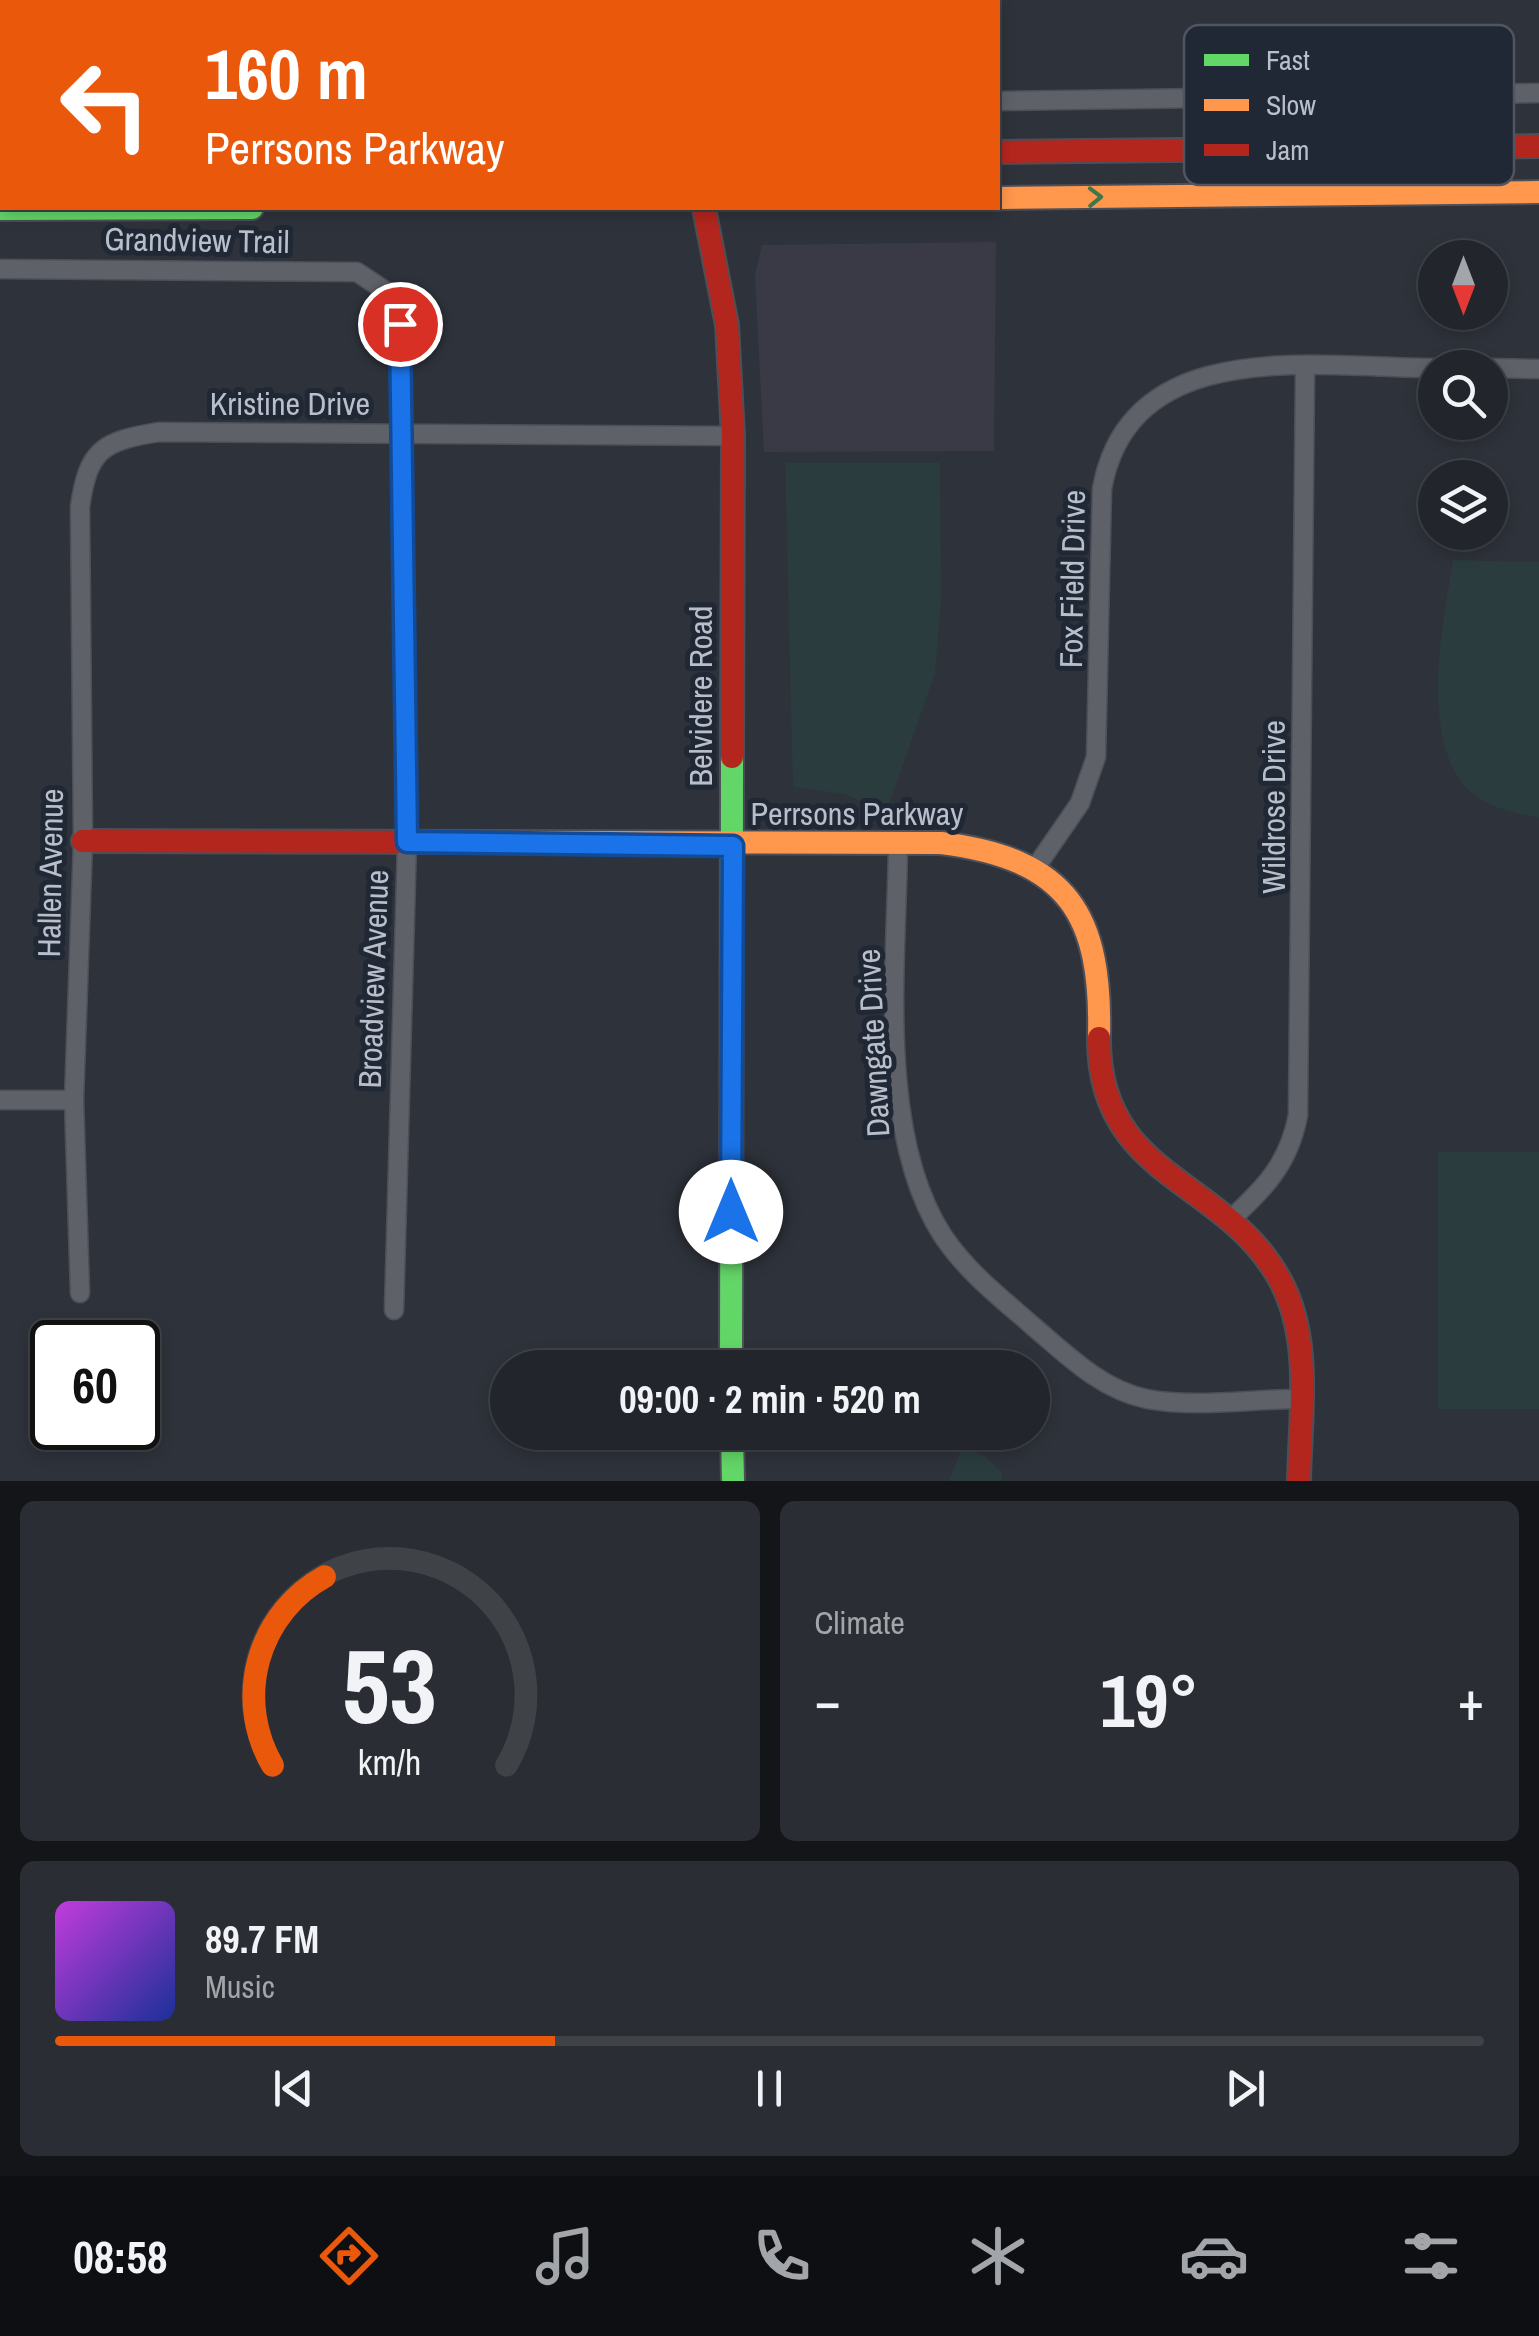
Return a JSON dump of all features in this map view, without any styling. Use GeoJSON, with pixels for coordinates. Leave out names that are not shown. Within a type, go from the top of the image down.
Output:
{"type":"FeatureCollection","features":[{"type":"Feature","properties":{"kind":"main road"},"geometry":{"type":"LineString","coordinates":[[1514,146],[1539,146]]}},
{"type":"Feature","properties":{"kind":"main road"},"geometry":{"type":"LineString","coordinates":[[1000,152],[1184,151]]}},
{"type":"Feature","properties":{"kind":"main road"},"geometry":{"type":"LineString","coordinates":[[1000,166],[1103,152]]}},
{"type":"Feature","properties":{"kind":"main road"},"geometry":{"type":"LineString","coordinates":[[1000,198],[1539,192]]}},
{"type":"Feature","properties":{"kind":"main road","name":"Belvidere Road"},"geometry":{"type":"LineString","coordinates":[[704,210],[727,325],[732,436],[731,1350]]}},
{"type":"Feature","properties":{"kind":"main road","name":"Perrsons Parkway"},"geometry":{"type":"LineString","coordinates":[[83,841],[733,846],[898,843],[989,848],[1036,867],[1073,904],[1090,938],[1100,992],[1101,1086],[1110,1112],[1129,1138],[1228,1222],[1272,1267],[1285,1290],[1297,1335],[1299,1481]]}},
{"type":"Feature","properties":{"kind":"main road"},"geometry":{"type":"LineString","coordinates":[[732,1450],[733,1481]]}},
{"type":"Feature","properties":{"kind":"street"},"geometry":{"type":"LineString","coordinates":[[1514,93],[1539,93]]}},
{"type":"Feature","properties":{"kind":"street"},"geometry":{"type":"LineString","coordinates":[[1000,101],[1184,98]]}},
{"type":"Feature","properties":{"kind":"street","name":"Grandview Trail"},"geometry":{"type":"LineString","coordinates":[[0,269],[357,272],[387,292]]}},
{"type":"Feature","properties":{"kind":"street","name":"Broadview Avenue"},"geometry":{"type":"LineString","coordinates":[[387,292],[400,324],[407,842],[394,1310]]}},
{"type":"Feature","properties":{"kind":"street","name":"Fox Field Drive"},"geometry":{"type":"LineString","coordinates":[[1036,867],[1080,803],[1096,757],[1102,489],[1118,442],[1137,416],[1185,380],[1244,368],[1418,368]]}},
{"type":"Feature","properties":{"kind":"street","name":"Wildrose Drive"},"geometry":{"type":"LineString","coordinates":[[1228,1222],[1278,1172],[1288,1156],[1298,1114],[1305,368]]}},
{"type":"Feature","properties":{"kind":"street"},"geometry":{"type":"LineString","coordinates":[[1508,368],[1539,369]]}},
{"type":"Feature","properties":{"kind":"street","name":"Kristine Drive"},"geometry":{"type":"LineString","coordinates":[[94,457],[118,440],[159,432],[732,436]]}},
{"type":"Feature","properties":{"kind":"street","name":"Hallen Avenue"},"geometry":{"type":"LineString","coordinates":[[80,1293],[74,1100],[83,841],[80,507],[94,457]]}},
{"type":"Feature","properties":{"kind":"street","name":"Dawngate Drive"},"geometry":{"type":"LineString","coordinates":[[898,843],[900,1097],[920,1186],[946,1240],[975,1275],[1112,1388],[1152,1400],[1299,1399]]}},
{"type":"Feature","properties":{"kind":"street"},"geometry":{"type":"LineString","coordinates":[[0,1100],[74,1100]]}},
{"type":"Feature","properties":{"kind":"shaded area"},"geometry":{"type":"Polygon","coordinates":[[[996,242],[994,451],[764,452],[755,276],[762,245],[996,242]]]}},
{"type":"Feature","properties":{"kind":"shaded area"},"geometry":{"type":"Polygon","coordinates":[[[785,463],[940,463],[941,601],[935,673],[886,813],[845,794],[793,787],[785,463]]]}},
{"type":"Feature","properties":{"kind":"shaded area"},"geometry":{"type":"Polygon","coordinates":[[[1453,560],[1539,562],[1539,817],[1487,803],[1469,791],[1449,760],[1438,705],[1438,674],[1453,560]]]}},
{"type":"Feature","properties":{"kind":"shaded area"},"geometry":{"type":"Polygon","coordinates":[[[1438,1152],[1539,1152],[1539,1409],[1438,1409],[1438,1152]]]}},
{"type":"Feature","properties":{"kind":"shaded area"},"geometry":{"type":"Polygon","coordinates":[[[961,1450],[985,1456],[1003,1474],[1000,1481],[949,1481],[961,1450]]]}},
{"type":"Feature","properties":{"kind":"traffic: fast"},"geometry":{"type":"LineString","coordinates":[[731,1350],[732,757]]}},
{"type":"Feature","properties":{"kind":"traffic: fast"},"geometry":{"type":"LineString","coordinates":[[732,1450],[733,1481]]}},
{"type":"Feature","properties":{"kind":"traffic: slow"},"geometry":{"type":"LineString","coordinates":[[1000,198],[1539,192]]}},
{"type":"Feature","properties":{"kind":"traffic: slow"},"geometry":{"type":"LineString","coordinates":[[497,842],[941,843],[985,851],[1020,863],[1048,879],[1069,900],[1084,926],[1094,958],[1099,1038]]}},
{"type":"Feature","properties":{"kind":"traffic: jam"},"geometry":{"type":"LineString","coordinates":[[1514,146],[1539,146]]}},
{"type":"Feature","properties":{"kind":"traffic: jam"},"geometry":{"type":"LineString","coordinates":[[1000,152],[1184,150]]}},
{"type":"Feature","properties":{"kind":"traffic: jam"},"geometry":{"type":"LineString","coordinates":[[704,210],[727,325],[733,436],[732,757]]}},
{"type":"Feature","properties":{"kind":"traffic: jam"},"geometry":{"type":"LineString","coordinates":[[83,841],[497,842]]}},
{"type":"Feature","properties":{"kind":"traffic: jam"},"geometry":{"type":"LineString","coordinates":[[1099,1038],[1104,1084],[1119,1120],[1141,1149],[1255,1245],[1290,1301],[1301,1351],[1299,1481]]}},
{"type":"Feature","properties":{"kind":"route"},"geometry":{"type":"LineString","coordinates":[[400,324],[407,842],[733,846],[731,1212]]}}]}
